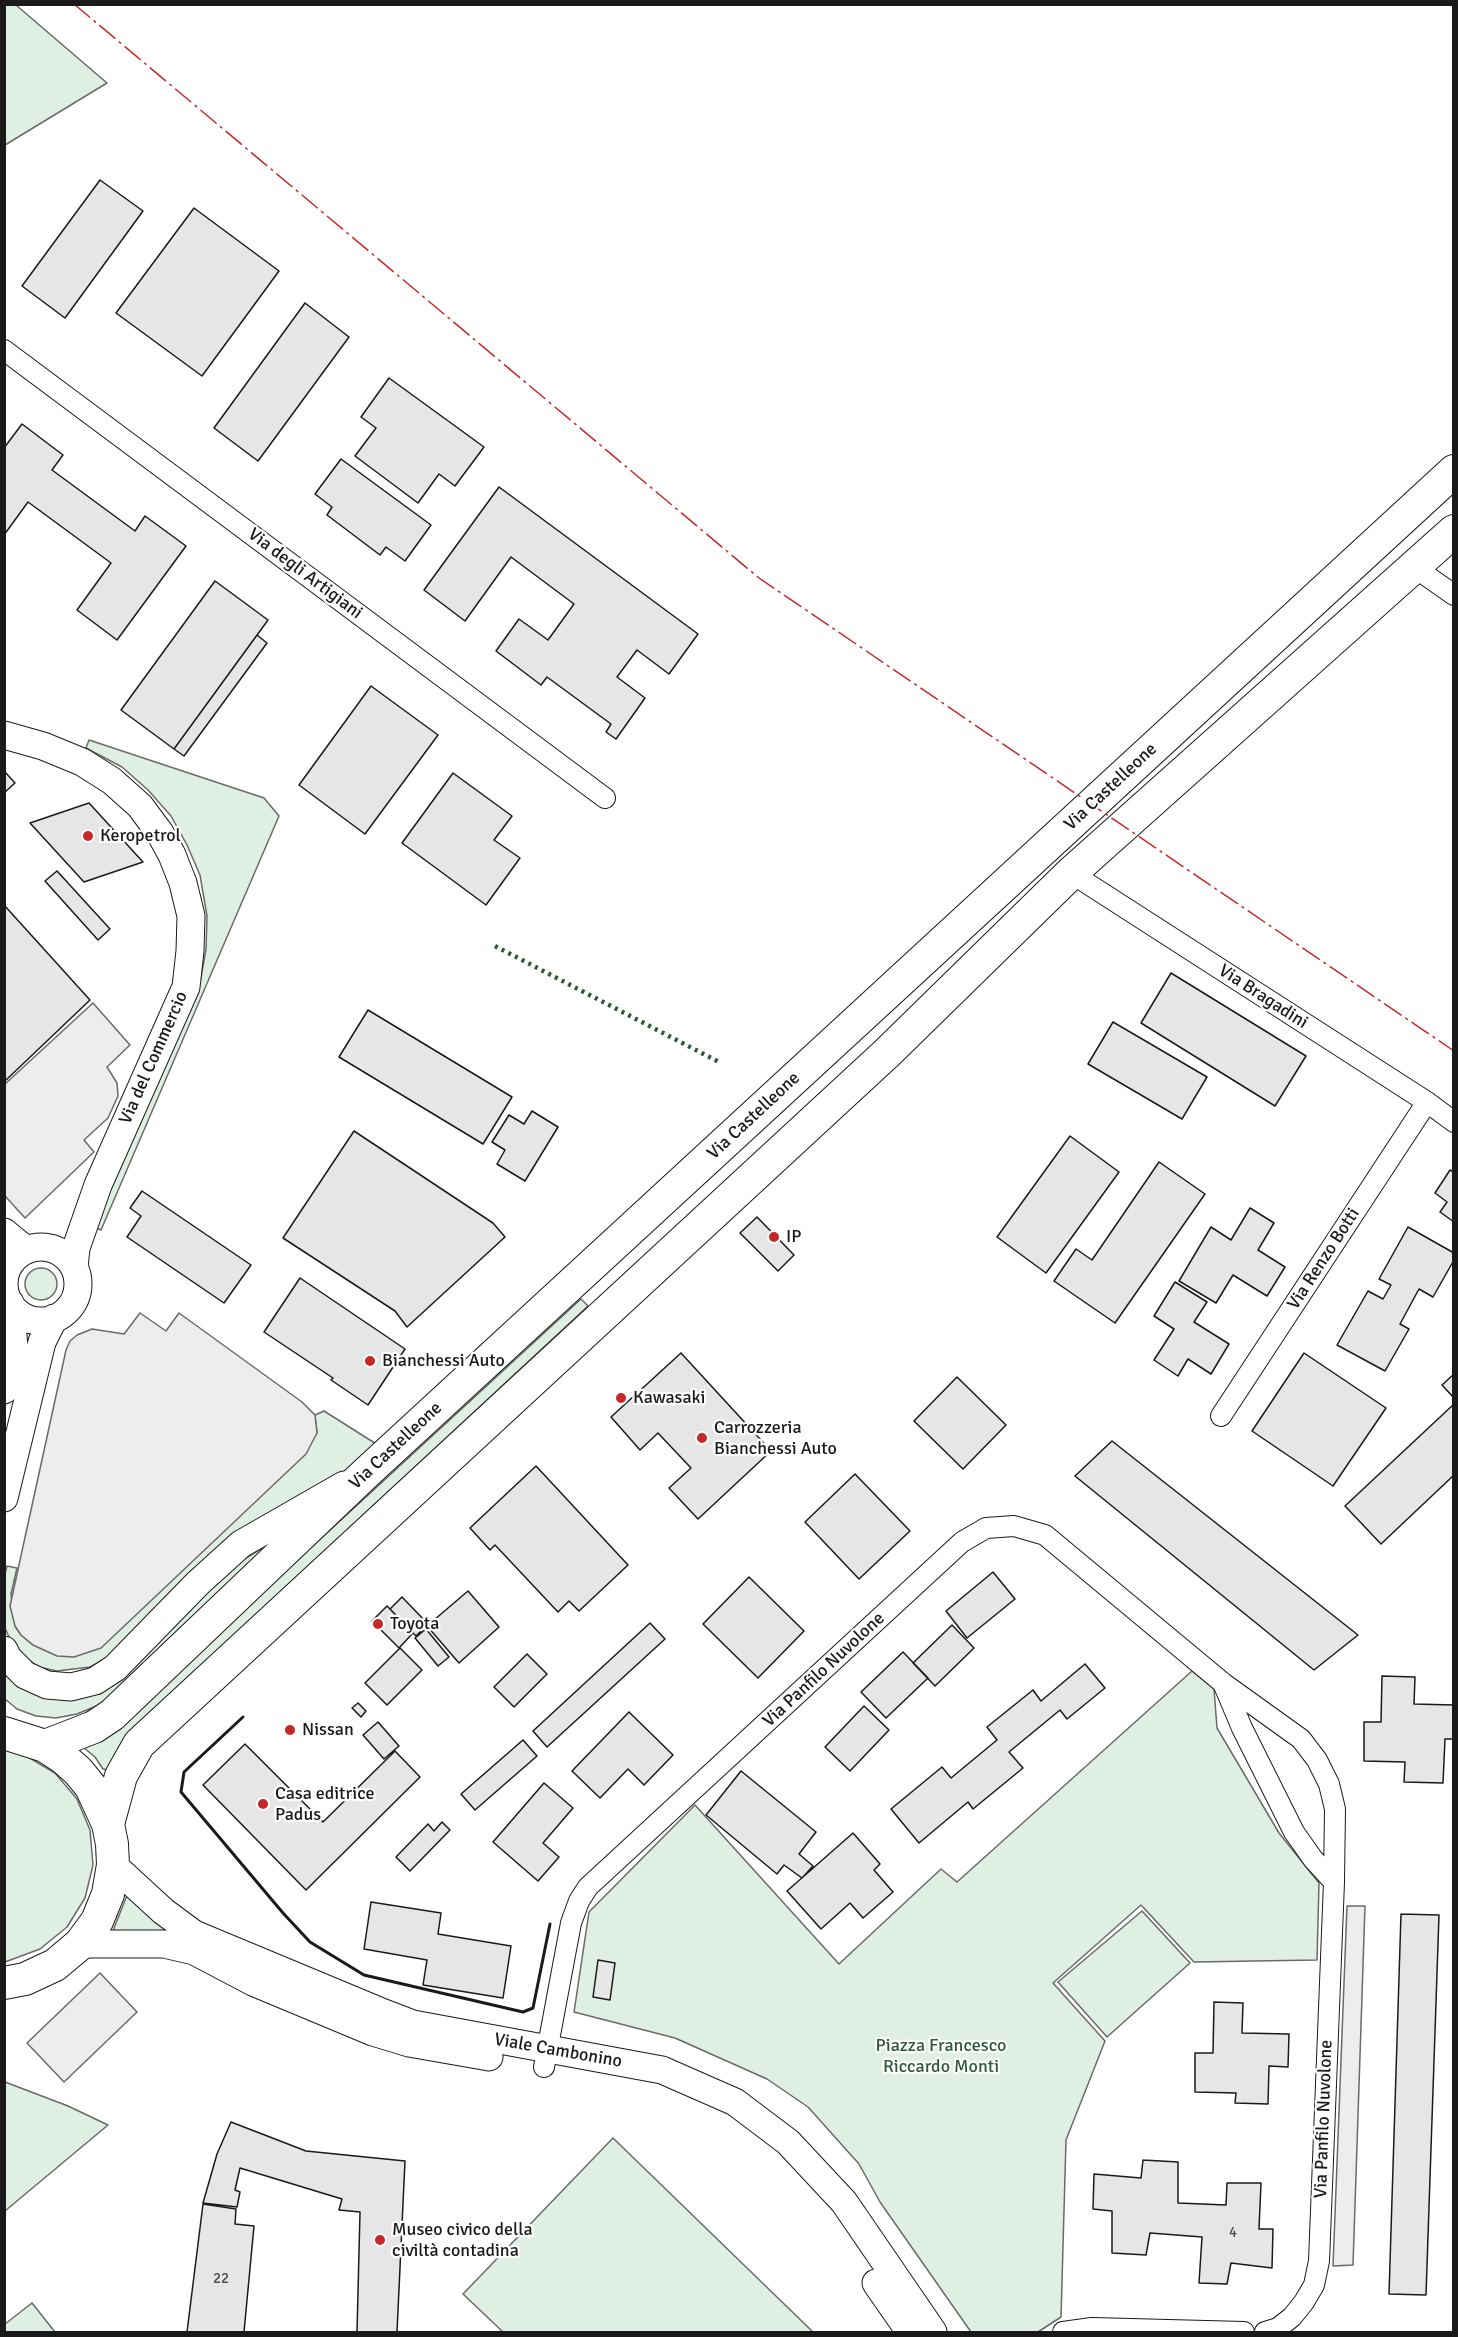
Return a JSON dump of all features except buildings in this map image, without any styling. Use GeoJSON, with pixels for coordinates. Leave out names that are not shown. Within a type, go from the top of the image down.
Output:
{"type":"FeatureCollection","features":[{"type":"Feature","properties":{"kind":"main road","name":"Via Castelleone"},"geometry":{"type":"LineString","coordinates":[[45,1746],[94,1727],[112,1715],[366,1473],[1454,471]]}},
{"type":"Feature","properties":{"kind":"main road","name":"Via Castelleone"},"geometry":{"type":"LineString","coordinates":[[108,1824],[121,1776],[139,1744],[887,1053],[1071,873],[1454,531]]}},
{"type":"Feature","properties":{"kind":"main road"},"geometry":{"type":"LineString","coordinates":[[4,1733],[45,1746],[62,1757],[84,1779],[101,1804],[108,1824],[113,1865],[108,1894],[97,1921],[80,1944],[55,1965],[25,1979],[4,1983]]}},
{"type":"Feature","properties":{"kind":"street","name":"Via degli Artigiani"},"geometry":{"type":"LineString","coordinates":[[4,350],[605,798]]}},
{"type":"Feature","properties":{"kind":"street"},"geometry":{"type":"LineString","coordinates":[[1414,567],[1454,596]]}},
{"type":"Feature","properties":{"kind":"street","name":"Via del Commercio"},"geometry":{"type":"LineString","coordinates":[[4,735],[43,746],[82,762],[112,781],[140,806],[160,833],[172,855],[183,883],[191,916],[186,987],[98,1185],[76,1248],[74,1268]]}},
{"type":"Feature","properties":{"kind":"street","name":"Via Bragadini"},"geometry":{"type":"LineString","coordinates":[[1071,873],[1427,1102],[1454,1122]]}},
{"type":"Feature","properties":{"kind":"street","name":"Via Renzo Botti"},"geometry":{"type":"LineString","coordinates":[[1221,1416],[1427,1102]]}},
{"type":"Feature","properties":{"kind":"street","name":"Via del Commercio"},"geometry":{"type":"LineString","coordinates":[[23,1249],[98,1185]]}},
{"type":"Feature","properties":{"kind":"street"},"geometry":{"type":"LineString","coordinates":[[4,1232],[23,1249],[68,1258],[78,1279],[73,1302],[65,1312],[54,1318],[41,1321],[29,1319],[10,1303]]}},
{"type":"Feature","properties":{"kind":"street"},"geometry":{"type":"LineString","coordinates":[[4,1390],[15,1357],[10,1303],[5,1291],[5,1278],[9,1266],[23,1249]]}},
{"type":"Feature","properties":{"kind":"street"},"geometry":{"type":"LineString","coordinates":[[4,1498],[42,1342],[54,1318]]}},
{"type":"Feature","properties":{"kind":"street"},"geometry":{"type":"LineString","coordinates":[[4,1650],[8,1658],[25,1675],[47,1685],[71,1687],[95,1681],[115,1668],[198,1583],[241,1544],[366,1473]]}},
{"type":"Feature","properties":{"kind":"street","name":"Via Panfilo Nuvolone"},"geometry":{"type":"LineString","coordinates":[[546,2058],[571,1923],[588,1887],[962,1542],[986,1528],[1014,1526],[1045,1535],[1223,1683],[1301,1739],[1317,1760],[1329,1784],[1335,1809],[1336,1830],[1319,2261],[1314,2285],[1304,2302],[1292,2317],[1278,2328],[1265,2332]]}},
{"type":"Feature","properties":{"kind":"street","name":"Via Panfilo Nuvolone"},"geometry":{"type":"LineString","coordinates":[[1223,1683],[1242,1728],[1294,1832],[1334,1882]]}},
{"type":"Feature","properties":{"kind":"street"},"geometry":{"type":"LineString","coordinates":[[1294,1832],[1309,1839],[1319,1839],[1336,1830]]}},
{"type":"Feature","properties":{"kind":"street","name":"Viale Cambonino"},"geometry":{"type":"LineString","coordinates":[[113,1865],[163,1911],[194,1934],[413,2024],[658,2088],[726,2119],[776,2157],[831,2215],[910,2332]]}},
{"type":"Feature","properties":{"kind":"street","name":"Viale Cambonino"},"geometry":{"type":"LineString","coordinates":[[80,1944],[164,1944],[194,1952],[253,1982],[374,2032],[409,2043],[662,2070],[735,2102],[788,2142],[844,2202],[933,2332]]}},
{"type":"Feature","properties":{"kind":"street"},"geometry":{"type":"LineString","coordinates":[[1063,2332],[1092,2328],[1244,2332]]}},
{"type":"Feature","properties":{"kind":"green space"},"geometry":{"type":"Polygon","coordinates":[[[5,4],[16,5],[107,83],[5,145],[5,4]]]}},
{"type":"Feature","properties":{"kind":"green space"},"geometry":{"type":"Polygon","coordinates":[[[89,740],[264,798],[279,816],[101,1230],[94,1227],[200,983],[206,949],[207,916],[200,875],[171,816],[148,790],[122,767],[86,748],[89,740]]]}},
{"type":"Feature","properties":{"kind":"green space"},"geometry":{"type":"Polygon","coordinates":[[[41,1268],[52,1273],[57,1284],[52,1295],[41,1300],[30,1295],[25,1284],[30,1273],[41,1268]]]}},
{"type":"Feature","properties":{"kind":"green space"},"geometry":{"type":"Polygon","coordinates":[[[581,1299],[588,1306],[134,1728],[108,1770],[103,1769],[95,1757],[83,1747],[127,1717],[581,1299]]]}},
{"type":"Feature","properties":{"kind":"green space"},"geometry":{"type":"Polygon","coordinates":[[[324,1411],[381,1447],[107,1658],[90,1667],[57,1671],[39,1667],[13,1646],[5,1628],[4,1578],[7,1566],[17,1568],[11,1594],[15,1626],[21,1635],[33,1645],[317,1433],[315,1415],[324,1411]]]}},
{"type":"Feature","properties":{"kind":"green space"},"geometry":{"type":"Polygon","coordinates":[[[269,1544],[131,1681],[99,1705],[77,1714],[56,1718],[36,1716],[17,1709],[5,1699],[4,1668],[71,1693],[246,1558],[269,1544]]]}},
{"type":"Feature","properties":{"kind":"green space","name":"Piazza Francesco Riccardo Monti"},"geometry":{"type":"Polygon","coordinates":[[[1192,1671],[1214,1689],[1217,1728],[1279,1833],[1319,1883],[1317,1960],[1194,1962],[1141,1905],[1053,1983],[1105,2041],[1066,2140],[1061,2317],[1038,2332],[971,2332],[880,2202],[859,2164],[808,2107],[767,2079],[675,2038],[574,2012],[589,1912],[695,1805],[839,1964],[941,1869],[957,1882],[1192,1671]]]}},
{"type":"Feature","properties":{"kind":"green space"},"geometry":{"type":"Polygon","coordinates":[[[5,1750],[23,1754],[55,1773],[77,1799],[90,1830],[93,1865],[85,1898],[67,1927],[40,1949],[5,1962],[5,1750]]]}},
{"type":"Feature","properties":{"kind":"green space"},"geometry":{"type":"Polygon","coordinates":[[[128,1893],[183,1937],[114,1932],[128,1893]]]}},
{"type":"Feature","properties":{"kind":"green space"},"geometry":{"type":"Polygon","coordinates":[[[1142,1911],[1190,1963],[1107,2037],[1058,1982],[1142,1911]]]}},
{"type":"Feature","properties":{"kind":"green space"},"geometry":{"type":"Polygon","coordinates":[[[5,2082],[68,2106],[108,2125],[5,2211],[5,2082]]]}},
{"type":"Feature","properties":{"kind":"green space"},"geometry":{"type":"Polygon","coordinates":[[[613,2138],[813,2332],[503,2332],[463,2294],[613,2138]]]}},
{"type":"Feature","properties":{"kind":"green space"},"geometry":{"type":"Polygon","coordinates":[[[32,2303],[55,2332],[5,2332],[5,2324],[32,2303]]]}},
{"type":"Feature","properties":{"kind":"shaded area"},"geometry":{"type":"Polygon","coordinates":[[[93,1003],[130,1045],[107,1067],[117,1083],[118,1096],[108,1118],[84,1140],[94,1152],[25,1218],[5,1196],[5,1084],[93,1003]]]}},
{"type":"Feature","properties":{"kind":"shaded area"},"geometry":{"type":"Polygon","coordinates":[[[140,1313],[166,1331],[179,1313],[302,1402],[315,1415],[317,1433],[306,1454],[101,1648],[74,1657],[57,1656],[33,1645],[21,1635],[15,1626],[10,1606],[66,1350],[70,1341],[77,1335],[92,1329],[124,1334],[140,1313]]]}},
{"type":"Feature","properties":{"kind":"shaded area"},"geometry":{"type":"Polygon","coordinates":[[[1347,1906],[1365,1906],[1353,2265],[1333,2266],[1347,1906]]]}},
{"type":"Feature","properties":{"kind":"shaded area"},"geometry":{"type":"Polygon","coordinates":[[[100,1973],[137,2012],[64,2082],[27,2043],[100,1973]]]}},
{"type":"Feature","properties":{"kind":"hedge"},"geometry":{"type":"LineString","coordinates":[[495,946],[721,1063]]}},
{"type":"Feature","properties":{"kind":"wall"},"geometry":{"type":"LineString","coordinates":[[243,1717],[184,1772],[181,1792],[310,1942],[364,1975],[523,2012],[533,2008],[550,1924]]}},
{"type":"Feature","properties":{"kind":"power"},"geometry":{"type":"LineString","coordinates":[[74,4],[759,578],[1454,1051]]}},
{"type":"Feature","properties":{"kind":"place","name":"Keropetrol"},"geometry":{"type":"Point","coordinates":[88,836]}},
{"type":"Feature","properties":{"kind":"place","name":"IP"},"geometry":{"type":"Point","coordinates":[774,1237]}},
{"type":"Feature","properties":{"kind":"place","name":"Bianchessi Auto"},"geometry":{"type":"Point","coordinates":[370,1361]}},
{"type":"Feature","properties":{"kind":"place","name":"Kawasaki"},"geometry":{"type":"Point","coordinates":[621,1398]}},
{"type":"Feature","properties":{"kind":"place","name":"Carrozzeria Bianchessi Auto"},"geometry":{"type":"Point","coordinates":[702,1438]}},
{"type":"Feature","properties":{"kind":"place","name":"Toyota"},"geometry":{"type":"Point","coordinates":[378,1624]}},
{"type":"Feature","properties":{"kind":"place","name":"Nissan"},"geometry":{"type":"Point","coordinates":[290,1730]}},
{"type":"Feature","properties":{"kind":"place","name":"Casa editrice Padus"},"geometry":{"type":"Point","coordinates":[263,1804]}},
{"type":"Feature","properties":{"kind":"place","name":"Museo civico della civiltà contadina"},"geometry":{"type":"Point","coordinates":[380,2240]}}]}
